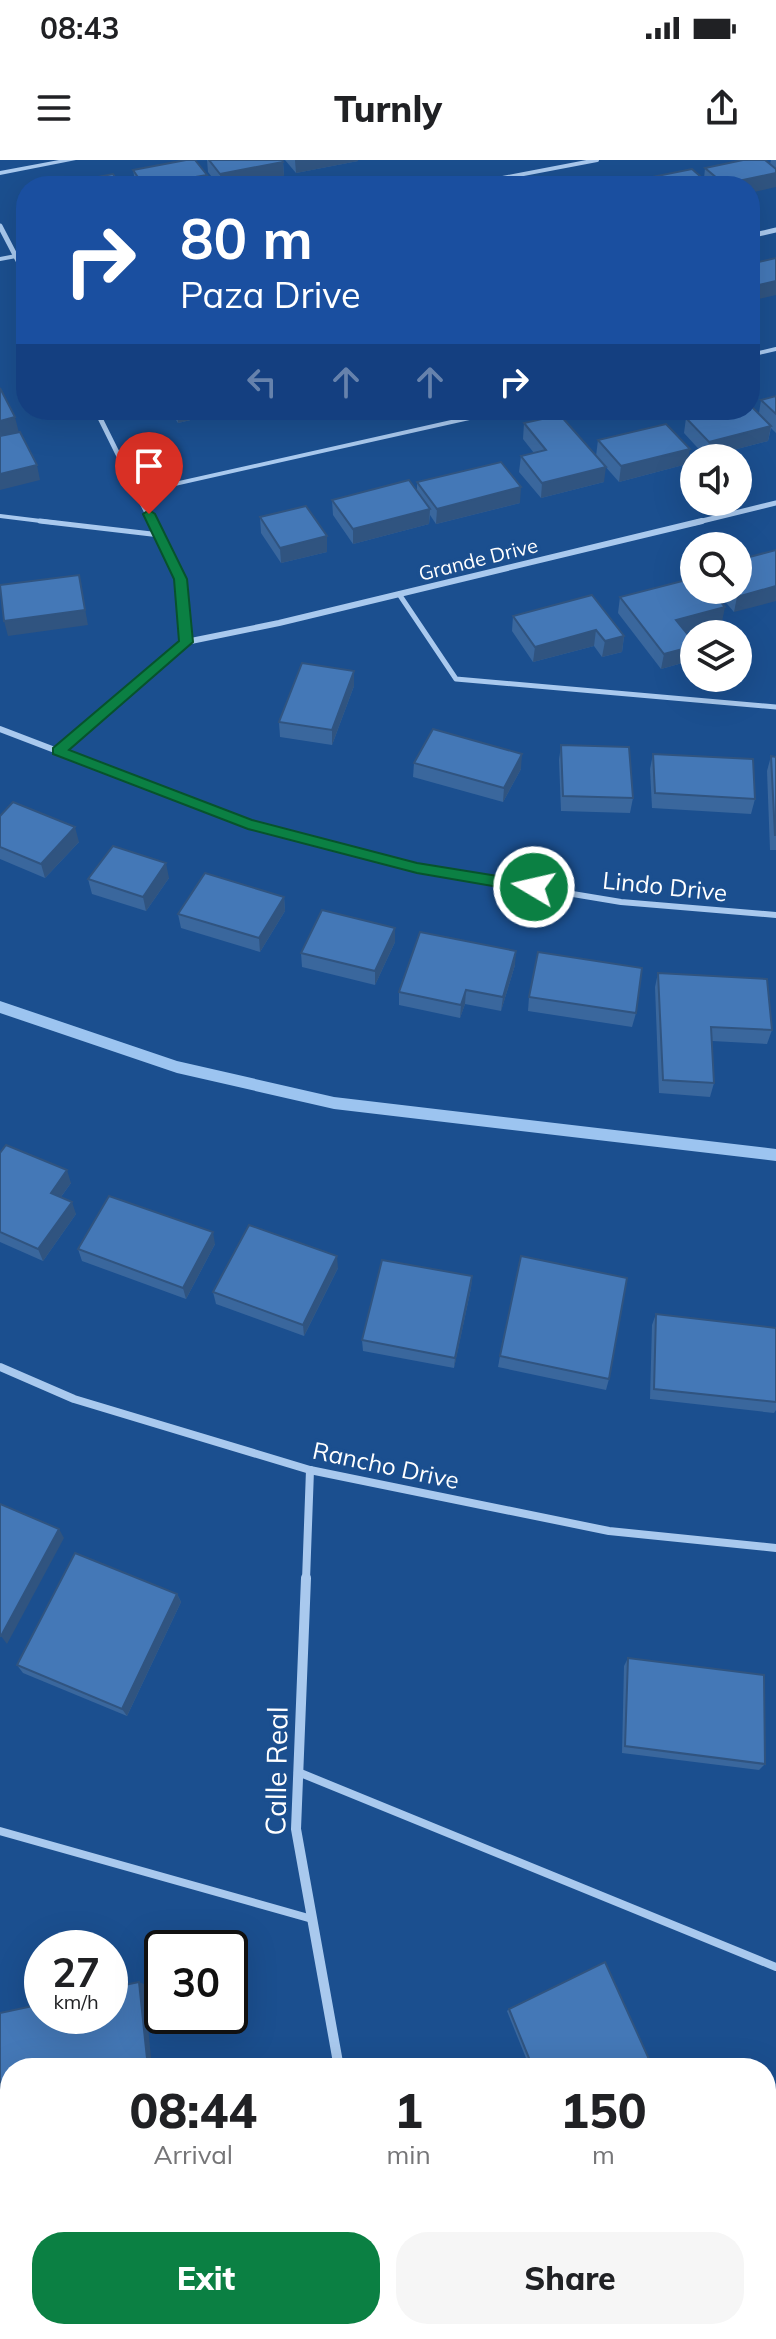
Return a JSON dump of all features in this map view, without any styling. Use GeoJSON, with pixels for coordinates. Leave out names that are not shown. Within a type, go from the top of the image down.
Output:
{"type":"FeatureCollection","features":[{"type":"Feature","properties":{"kind":"street"},"geometry":{"type":"LineString","coordinates":[[0,173],[72,160]]}},
{"type":"Feature","properties":{"kind":"street"},"geometry":{"type":"LineString","coordinates":[[0,226],[16,256]]}},
{"type":"Feature","properties":{"kind":"street"},"geometry":{"type":"LineString","coordinates":[[58,751],[186,642],[180,579],[101,420]]}},
{"type":"Feature","properties":{"kind":"street","name":"Grande Drive"},"geometry":{"type":"LineString","coordinates":[[186,642],[776,503]]}},
{"type":"Feature","properties":{"kind":"street","name":"Lindo Drive"},"geometry":{"type":"LineString","coordinates":[[0,729],[248,824],[417,868],[621,902],[776,915]]}},
{"type":"Feature","properties":{"kind":"street","name":"Rancho Drive"},"geometry":{"type":"LineString","coordinates":[[0,1367],[74,1399],[310,1470],[609,1531],[776,1548]]}},
{"type":"Feature","properties":{"kind":"street","name":"Calle Real"},"geometry":{"type":"LineString","coordinates":[[310,1470],[296,1829],[337,2058]]}},
{"type":"Feature","properties":{"kind":"lane"},"geometry":{"type":"LineString","coordinates":[[513,176],[597,160]]}},
{"type":"Feature","properties":{"kind":"lane"},"geometry":{"type":"LineString","coordinates":[[0,259],[16,256]]}},
{"type":"Feature","properties":{"kind":"lane"},"geometry":{"type":"LineString","coordinates":[[139,492],[460,420]]}},
{"type":"Feature","properties":{"kind":"lane"},"geometry":{"type":"LineString","coordinates":[[0,516],[160,535]]}},
{"type":"Feature","properties":{"kind":"lane"},"geometry":{"type":"LineString","coordinates":[[399,594],[456,679],[776,707]]}},
{"type":"Feature","properties":{"kind":"lane"},"geometry":{"type":"LineString","coordinates":[[298,1772],[776,1967]]}},
{"type":"Feature","properties":{"kind":"lane"},"geometry":{"type":"LineString","coordinates":[[0,1831],[312,1919]]}},
{"type":"Feature","properties":{"kind":"building"},"geometry":{"type":"Polygon","coordinates":[[[195,160],[207,175],[137,176],[133,170],[195,160]]]}},
{"type":"Feature","properties":{"kind":"building"},"geometry":{"type":"Polygon","coordinates":[[[209,160],[282,160],[283,162],[220,174],[209,160]]]}},
{"type":"Feature","properties":{"kind":"building"},"geometry":{"type":"Polygon","coordinates":[[[743,160],[765,160],[776,169],[776,173],[760,176],[714,176],[705,168],[743,160]]]}},
{"type":"Feature","properties":{"kind":"building"},"geometry":{"type":"Polygon","coordinates":[[[692,169],[700,176],[657,176],[692,169]]]}},
{"type":"Feature","properties":{"kind":"building"},"geometry":{"type":"Polygon","coordinates":[[[776,258],[776,281],[760,285],[760,262],[776,258]]]}},
{"type":"Feature","properties":{"kind":"building"},"geometry":{"type":"Polygon","coordinates":[[[0,388],[15,417],[0,421],[0,388]]]}},
{"type":"Feature","properties":{"kind":"building"},"geometry":{"type":"Polygon","coordinates":[[[776,396],[776,414],[761,400],[776,396]]]}},
{"type":"Feature","properties":{"kind":"building"},"geometry":{"type":"Polygon","coordinates":[[[760,415],[771,426],[709,442],[688,420],[760,420],[760,415]]]}},
{"type":"Feature","properties":{"kind":"building"},"geometry":{"type":"Polygon","coordinates":[[[564,420],[606,467],[542,483],[521,456],[546,450],[524,423],[564,420]]]}},
{"type":"Feature","properties":{"kind":"building"},"geometry":{"type":"Polygon","coordinates":[[[666,424],[685,444],[680,444],[680,451],[621,466],[598,440],[666,424]]]}},
{"type":"Feature","properties":{"kind":"building"},"geometry":{"type":"Polygon","coordinates":[[[20,432],[37,465],[0,474],[0,436],[20,432]]]}},
{"type":"Feature","properties":{"kind":"building"},"geometry":{"type":"Polygon","coordinates":[[[501,462],[521,487],[437,509],[417,482],[501,462]]]}},
{"type":"Feature","properties":{"kind":"building"},"geometry":{"type":"Polygon","coordinates":[[[409,480],[430,509],[353,529],[332,500],[409,480]]]}},
{"type":"Feature","properties":{"kind":"building"},"geometry":{"type":"Polygon","coordinates":[[[306,506],[327,536],[280,548],[260,517],[306,506]]]}},
{"type":"Feature","properties":{"kind":"building"},"geometry":{"type":"Polygon","coordinates":[[[776,550],[776,586],[752,593],[752,556],[776,550]]]}},
{"type":"Feature","properties":{"kind":"building"},"geometry":{"type":"Polygon","coordinates":[[[79,575],[85,610],[4,621],[0,585],[79,575]]]}},
{"type":"Feature","properties":{"kind":"building"},"geometry":{"type":"Polygon","coordinates":[[[680,582],[680,604],[723,604],[725,607],[676,620],[680,625],[680,650],[664,654],[620,597],[680,582]]]}},
{"type":"Feature","properties":{"kind":"building"},"geometry":{"type":"Polygon","coordinates":[[[592,595],[624,636],[605,641],[596,630],[535,647],[513,616],[592,595]]]}},
{"type":"Feature","properties":{"kind":"building"},"geometry":{"type":"Polygon","coordinates":[[[302,663],[354,671],[332,730],[279,722],[302,663]]]}},
{"type":"Feature","properties":{"kind":"building"},"geometry":{"type":"Polygon","coordinates":[[[433,729],[522,754],[504,788],[414,763],[433,729]]]}},
{"type":"Feature","properties":{"kind":"building"},"geometry":{"type":"Polygon","coordinates":[[[561,745],[629,747],[633,798],[563,796],[561,745]]]}},
{"type":"Feature","properties":{"kind":"building"},"geometry":{"type":"Polygon","coordinates":[[[653,754],[753,759],[755,799],[655,793],[653,754]]]}},
{"type":"Feature","properties":{"kind":"building"},"geometry":{"type":"Polygon","coordinates":[[[771,756],[776,757],[776,835],[775,835],[771,756]]]}},
{"type":"Feature","properties":{"kind":"building"},"geometry":{"type":"Polygon","coordinates":[[[13,802],[75,827],[41,864],[0,847],[0,816],[13,802]]]}},
{"type":"Feature","properties":{"kind":"building"},"geometry":{"type":"Polygon","coordinates":[[[113,846],[166,863],[143,897],[88,879],[113,846]]]}},
{"type":"Feature","properties":{"kind":"building"},"geometry":{"type":"Polygon","coordinates":[[[205,873],[284,897],[259,938],[178,914],[205,873]]]}},
{"type":"Feature","properties":{"kind":"building"},"geometry":{"type":"Polygon","coordinates":[[[322,910],[395,928],[375,971],[301,953],[322,910]]]}},
{"type":"Feature","properties":{"kind":"building"},"geometry":{"type":"Polygon","coordinates":[[[420,932],[516,951],[503,997],[466,990],[461,1005],[399,992],[420,932]]]}},
{"type":"Feature","properties":{"kind":"building"},"geometry":{"type":"Polygon","coordinates":[[[538,952],[642,968],[636,1013],[529,997],[538,952]]]}},
{"type":"Feature","properties":{"kind":"building"},"geometry":{"type":"Polygon","coordinates":[[[658,973],[767,979],[772,1030],[711,1027],[714,1083],[663,1080],[658,973]]]}},
{"type":"Feature","properties":{"kind":"building"},"geometry":{"type":"Polygon","coordinates":[[[6,1145],[67,1170],[51,1193],[72,1202],[38,1249],[0,1232],[0,1153],[6,1145]]]}},
{"type":"Feature","properties":{"kind":"building"},"geometry":{"type":"Polygon","coordinates":[[[109,1196],[213,1232],[183,1288],[78,1249],[109,1196]]]}},
{"type":"Feature","properties":{"kind":"building"},"geometry":{"type":"Polygon","coordinates":[[[249,1225],[337,1256],[303,1325],[213,1292],[249,1225]]]}},
{"type":"Feature","properties":{"kind":"building"},"geometry":{"type":"Polygon","coordinates":[[[521,1256],[627,1278],[609,1379],[500,1356],[521,1256]]]}},
{"type":"Feature","properties":{"kind":"building"},"geometry":{"type":"Polygon","coordinates":[[[382,1260],[472,1276],[455,1358],[362,1340],[382,1260]]]}},
{"type":"Feature","properties":{"kind":"building"},"geometry":{"type":"Polygon","coordinates":[[[656,1314],[776,1328],[776,1402],[654,1389],[656,1314]]]}},
{"type":"Feature","properties":{"kind":"building"},"geometry":{"type":"Polygon","coordinates":[[[0,1504],[59,1529],[1,1636],[0,1636],[0,1504]]]}},
{"type":"Feature","properties":{"kind":"building"},"geometry":{"type":"Polygon","coordinates":[[[75,1553],[177,1594],[122,1709],[17,1665],[75,1553]]]}},
{"type":"Feature","properties":{"kind":"building"},"geometry":{"type":"Polygon","coordinates":[[[628,1658],[764,1675],[765,1764],[625,1746],[628,1658]]]}},
{"type":"Feature","properties":{"kind":"building"},"geometry":{"type":"Polygon","coordinates":[[[605,1962],[648,2058],[529,2058],[509,2009],[605,1962]]]}},
{"type":"Feature","properties":{"kind":"building"},"geometry":{"type":"Polygon","coordinates":[[[139,1982],[147,2058],[0,2058],[0,2013],[24,2008],[24,2034],[128,2034],[128,1984],[139,1982]]]}},
{"type":"Feature","properties":{"kind":"waterway"},"geometry":{"type":"LineString","coordinates":[[0,1007],[177,1067],[334,1103],[776,1155]]}},
{"type":"Feature","properties":{"kind":"route"},"geometry":{"type":"LineString","coordinates":[[149,514],[180,579],[186,642],[58,751],[248,824],[417,868],[534,887]]}}]}
